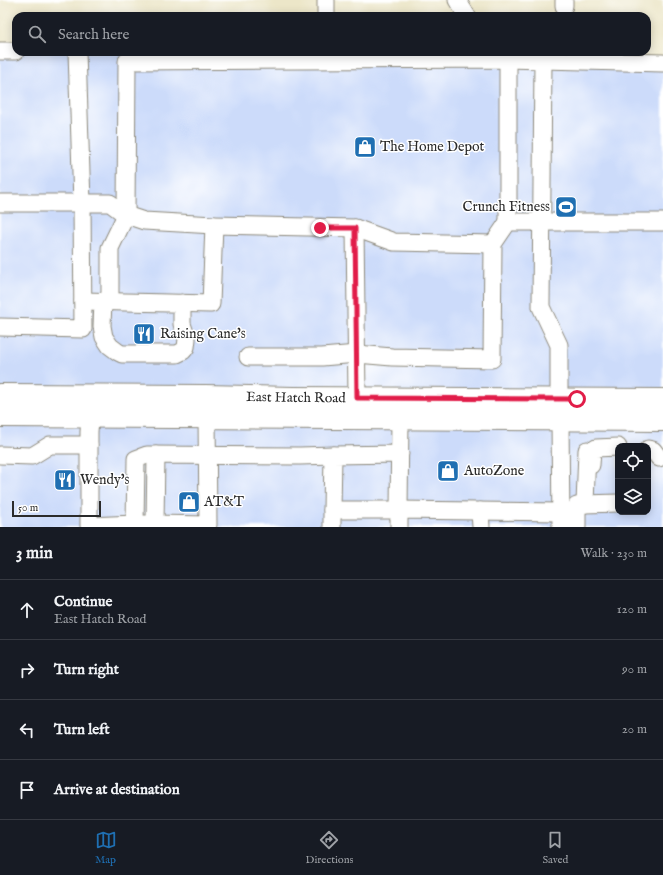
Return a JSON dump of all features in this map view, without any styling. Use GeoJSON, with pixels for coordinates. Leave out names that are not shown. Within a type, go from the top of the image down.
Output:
{"type":"FeatureCollection","features":[{"type":"Feature","properties":{"kind":"main road","name":"East Hatch Road"},"geometry":{"type":"LineString","coordinates":[[0,395],[357,398],[560,410],[663,420]]}},
{"type":"Feature","properties":{"kind":"main road","name":"East Hatch Road"},"geometry":{"type":"LineString","coordinates":[[0,416],[400,419],[560,410],[663,400]]}},
{"type":"Feature","properties":{"kind":"lane"},"geometry":{"type":"LineString","coordinates":[[326,0],[326,12]]}},
{"type":"Feature","properties":{"kind":"lane"},"geometry":{"type":"LineString","coordinates":[[457,0],[464,12]]}},
{"type":"Feature","properties":{"kind":"lane"},"geometry":{"type":"LineString","coordinates":[[0,51],[12,51]]}},
{"type":"Feature","properties":{"kind":"lane"},"geometry":{"type":"LineString","coordinates":[[0,328],[83,329],[82,204],[77,56]]}},
{"type":"Feature","properties":{"kind":"lane"},"geometry":{"type":"LineString","coordinates":[[248,357],[322,357],[357,354],[392,357],[492,359],[493,244],[508,222],[508,59]]}},
{"type":"Feature","properties":{"kind":"lane"},"geometry":{"type":"LineString","coordinates":[[182,303],[182,324],[187,339],[186,347],[183,351],[177,354],[122,354],[110,346],[104,337],[102,326],[106,302],[110,248],[126,215],[127,61],[508,59],[663,63]]}},
{"type":"Feature","properties":{"kind":"lane"},"geometry":{"type":"LineString","coordinates":[[332,510],[399,510],[480,519],[560,520],[559,345],[541,307],[543,60]]}},
{"type":"Feature","properties":{"kind":"lane"},"geometry":{"type":"LineString","coordinates":[[0,204],[110,204],[126,215],[144,221],[214,225],[355,228],[394,242],[493,244]]}},
{"type":"Feature","properties":{"kind":"lane"},"geometry":{"type":"LineString","coordinates":[[508,222],[663,222]]}},
{"type":"Feature","properties":{"kind":"lane"},"geometry":{"type":"LineString","coordinates":[[83,301],[211,304],[214,225]]}},
{"type":"Feature","properties":{"kind":"lane"},"geometry":{"type":"LineString","coordinates":[[355,228],[357,398]]}},
{"type":"Feature","properties":{"kind":"lane"},"geometry":{"type":"LineString","coordinates":[[90,417],[88,527],[135,524],[208,526],[206,417]]}},
{"type":"Feature","properties":{"kind":"lane"},"geometry":{"type":"LineString","coordinates":[[399,527],[400,419]]}},
{"type":"Feature","properties":{"kind":"lane"},"geometry":{"type":"LineString","coordinates":[[0,455],[32,456],[50,445],[89,445]]}},
{"type":"Feature","properties":{"kind":"lane"},"geometry":{"type":"LineString","coordinates":[[588,503],[592,450],[596,448],[615,447]]}},
{"type":"Feature","properties":{"kind":"lane"},"geometry":{"type":"LineString","coordinates":[[587,450],[588,503]]}},
{"type":"Feature","properties":{"kind":"lane"},"geometry":{"type":"LineString","coordinates":[[135,524],[136,460],[147,455],[300,456],[400,454]]}},
{"type":"Feature","properties":{"kind":"lane"},"geometry":{"type":"LineString","coordinates":[[155,524],[156,455]]}},
{"type":"Feature","properties":{"kind":"lane"},"geometry":{"type":"LineString","coordinates":[[332,527],[333,455]]}},
{"type":"Feature","properties":{"kind":"lane"},"geometry":{"type":"LineString","coordinates":[[577,527],[578,506],[588,503],[615,502]]}},
{"type":"Feature","properties":{"kind":"shaded area"},"geometry":{"type":"Polygon","coordinates":[[[0,45],[12,50],[12,56],[481,56],[663,60],[663,527],[0,527],[0,45]]]}},
{"type":"Feature","properties":{"kind":"place","name":"The Home Depot"},"geometry":{"type":"Point","coordinates":[365,147]}},
{"type":"Feature","properties":{"kind":"place","name":"Crunch Fitness"},"geometry":{"type":"Point","coordinates":[566,207]}},
{"type":"Feature","properties":{"kind":"place","name":"Raising Cane's"},"geometry":{"type":"Point","coordinates":[144,334]}},
{"type":"Feature","properties":{"kind":"place","name":"AutoZone"},"geometry":{"type":"Point","coordinates":[448,471]}},
{"type":"Feature","properties":{"kind":"place","name":"Wendy's"},"geometry":{"type":"Point","coordinates":[65,480]}},
{"type":"Feature","properties":{"kind":"place","name":"AT&T"},"geometry":{"type":"Point","coordinates":[189,502]}},
{"type":"Feature","properties":{"kind":"route"},"geometry":{"type":"LineString","coordinates":[[320,228],[355,228],[357,398],[577,399]]}}]}
